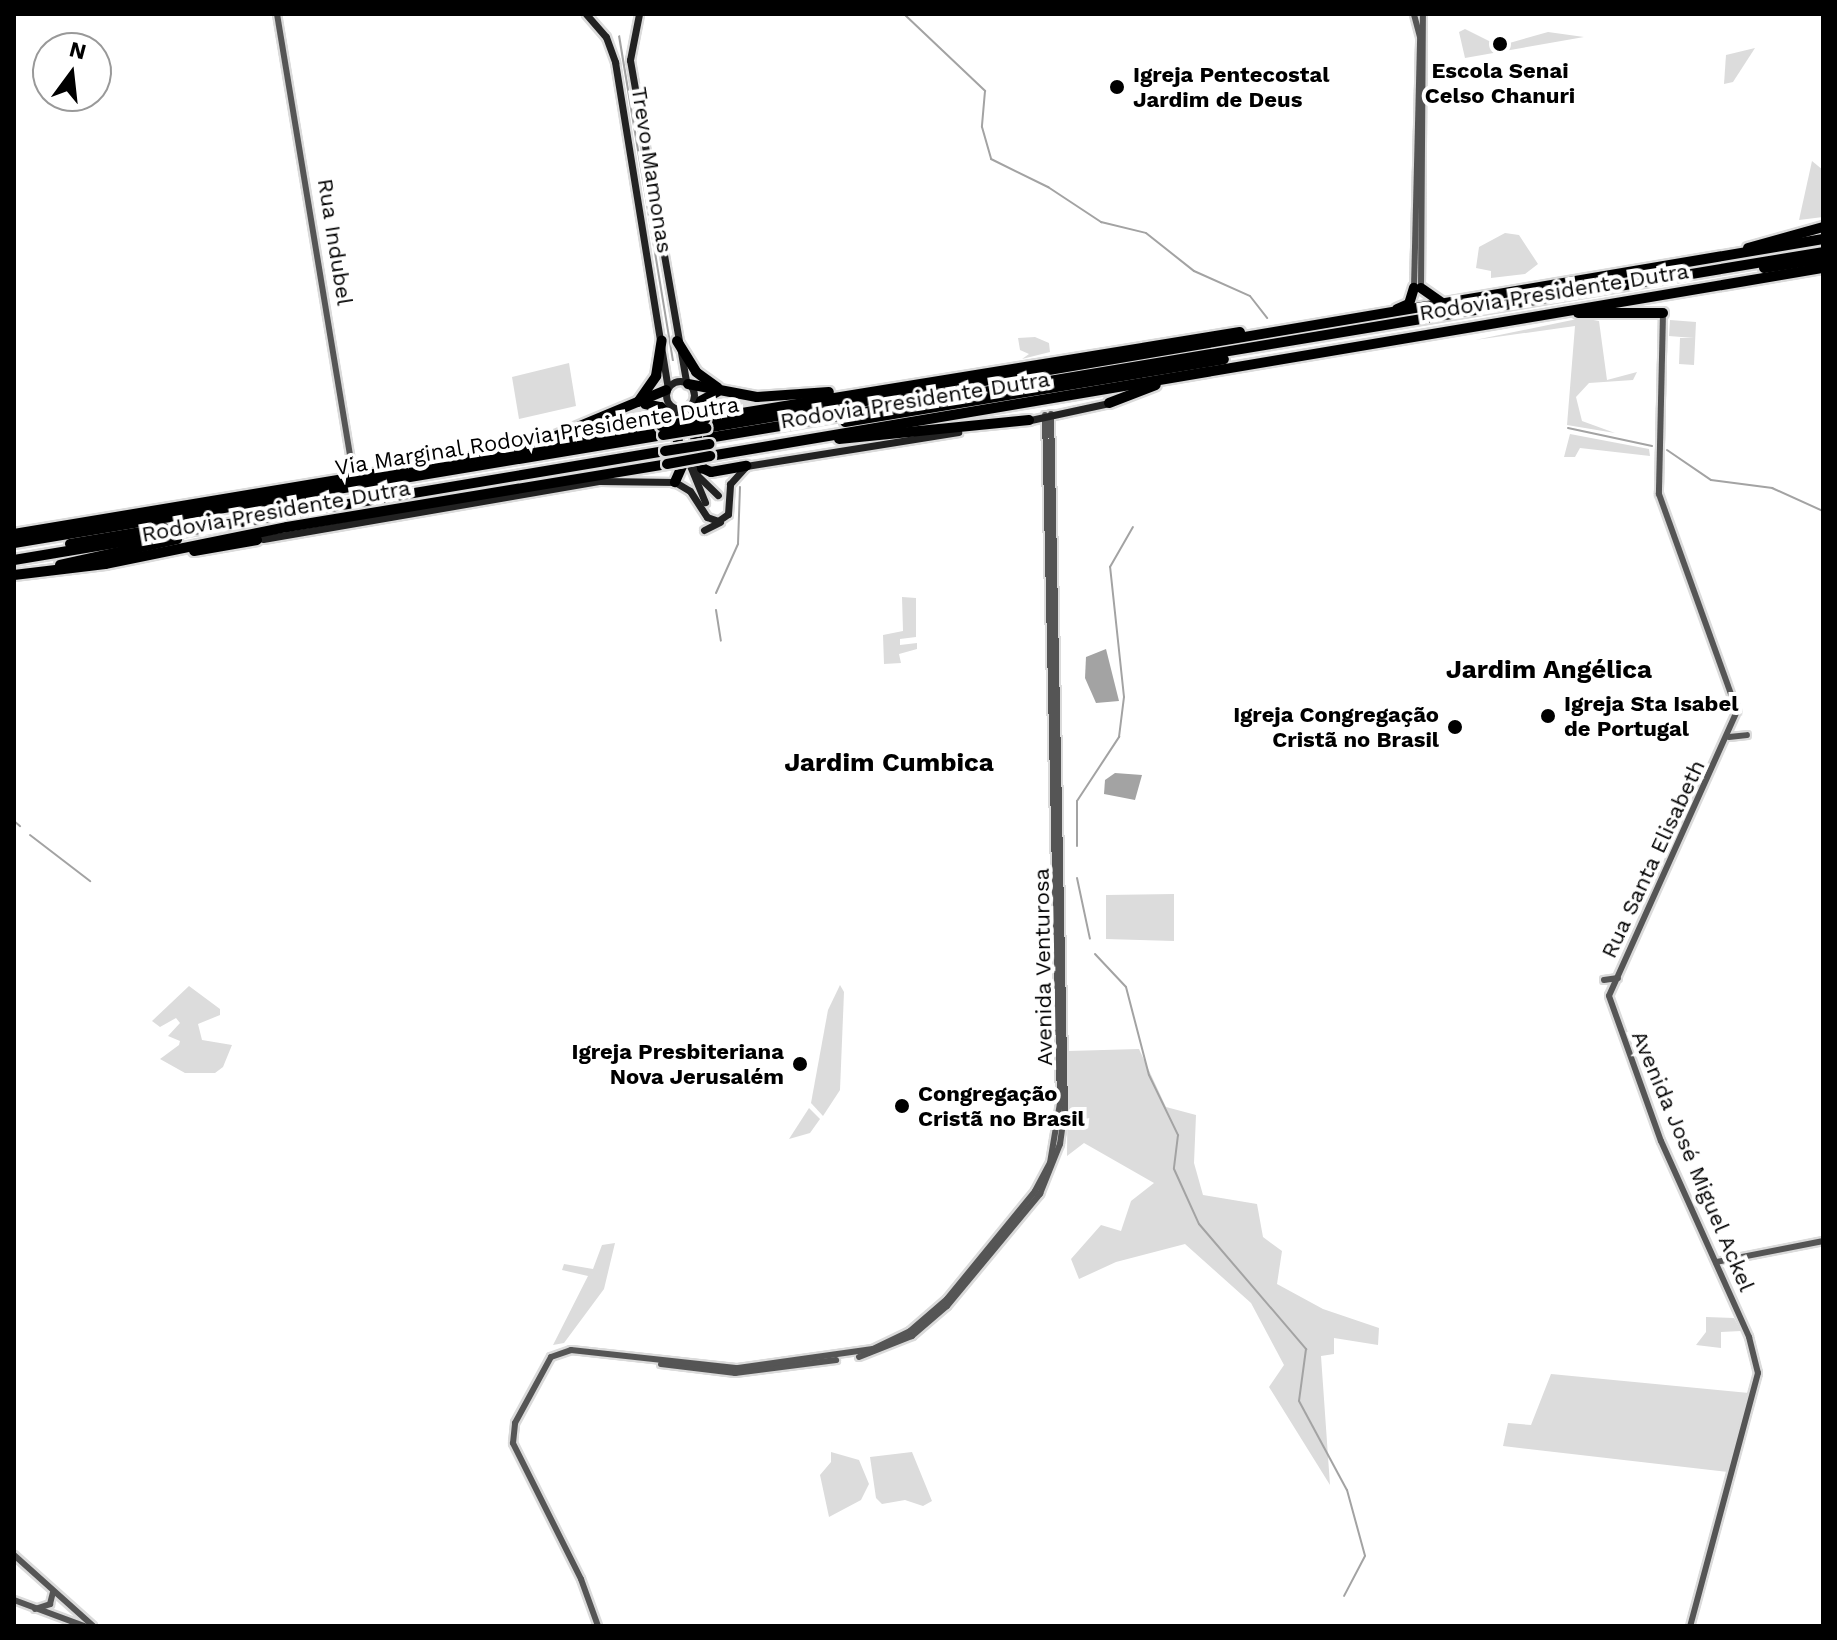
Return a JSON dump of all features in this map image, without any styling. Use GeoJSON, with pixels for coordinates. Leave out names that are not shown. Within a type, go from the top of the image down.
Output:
{"type":"FeatureCollection","features":[{"type":"Feature","properties":{"kind":"highway"},"geometry":{"type":"LineString","coordinates":[[1675,267],[1823,227]]}},
{"type":"Feature","properties":{"kind":"highway","name":"Via Marginal Rodovia Presidente Dutra"},"geometry":{"type":"LineString","coordinates":[[707,437],[1261,335],[1675,267],[1823,239]]}},
{"type":"Feature","properties":{"kind":"highway","name":"Rodovia Presidente Dutra"},"geometry":{"type":"LineString","coordinates":[[14,575],[137,557],[667,464],[707,437],[1823,249]]}},
{"type":"Feature","properties":{"kind":"highway","name":"Rodovia Presidente Dutra"},"geometry":{"type":"LineString","coordinates":[[14,553],[663,439],[707,437],[1823,259]]}},
{"type":"Feature","properties":{"kind":"highway","name":"Rodovia Presidente Dutra"},"geometry":{"type":"LineString","coordinates":[[707,437],[778,443],[1823,268]]}},
{"type":"Feature","properties":{"kind":"highway"},"geometry":{"type":"LineString","coordinates":[[1356,319],[1404,308],[1417,288],[1437,303],[1482,299]]}},
{"type":"Feature","properties":{"kind":"highway"},"geometry":{"type":"LineString","coordinates":[[1560,311],[1663,313]]}},
{"type":"Feature","properties":{"kind":"highway"},"geometry":{"type":"LineString","coordinates":[[687,383],[757,397],[887,389],[1241,332],[1261,335]]}},
{"type":"Feature","properties":{"kind":"highway"},"geometry":{"type":"LineString","coordinates":[[633,407],[656,376],[662,340]]}},
{"type":"Feature","properties":{"kind":"highway"},"geometry":{"type":"LineString","coordinates":[[677,341],[696,372],[723,392]]}},
{"type":"Feature","properties":{"kind":"highway"},"geometry":{"type":"LineString","coordinates":[[1109,403],[1181,376]]}},
{"type":"Feature","properties":{"kind":"highway"},"geometry":{"type":"LineString","coordinates":[[518,450],[633,407],[667,389]]}},
{"type":"Feature","properties":{"kind":"highway"},"geometry":{"type":"LineString","coordinates":[[14,534],[518,450],[707,437],[887,389]]}},
{"type":"Feature","properties":{"kind":"highway"},"geometry":{"type":"LineString","coordinates":[[723,392],[707,396],[695,412],[702,468],[711,472],[746,466]]}},
{"type":"Feature","properties":{"kind":"highway"},"geometry":{"type":"LineString","coordinates":[[633,407],[653,404],[671,416],[683,464],[675,482]]}},
{"type":"Feature","properties":{"kind":"highway"},"geometry":{"type":"LineString","coordinates":[[778,443],[1029,420]]}},
{"type":"Feature","properties":{"kind":"highway","name":"Via Marginal Rodovia Presidente Dutra"},"geometry":{"type":"LineString","coordinates":[[14,543],[663,439]]}},
{"type":"Feature","properties":{"kind":"highway","name":"Rodovia Presidente Dutra"},"geometry":{"type":"LineString","coordinates":[[14,560],[256,520],[663,439]]}},
{"type":"Feature","properties":{"kind":"highway"},"geometry":{"type":"LineString","coordinates":[[51,569],[256,520]]}},
{"type":"Feature","properties":{"kind":"highway"},"geometry":{"type":"LineString","coordinates":[[137,557],[263,539]]}},
{"type":"Feature","properties":{"kind":"main road","name":"Trevo Mamonas"},"geometry":{"type":"LineString","coordinates":[[586,14],[599,28],[615,62],[662,340],[667,389]]}},
{"type":"Feature","properties":{"kind":"main road"},"geometry":{"type":"LineString","coordinates":[[596,14],[599,28]]}},
{"type":"Feature","properties":{"kind":"main road","name":"Trevo Mamonas"},"geometry":{"type":"LineString","coordinates":[[637,15],[630,60],[677,341],[687,383]]}},
{"type":"Feature","properties":{"kind":"main road"},"geometry":{"type":"LineString","coordinates":[[723,519],[712,520],[691,479],[667,389],[687,383],[694,395],[690,405],[697,475],[728,501]]}},
{"type":"Feature","properties":{"kind":"main road"},"geometry":{"type":"LineString","coordinates":[[704,530],[730,511],[728,501],[732,480],[746,466],[1029,420],[1109,403]]}},
{"type":"Feature","properties":{"kind":"main road"},"geometry":{"type":"LineString","coordinates":[[673,408],[690,405]]}},
{"type":"Feature","properties":{"kind":"main road"},"geometry":{"type":"LineString","coordinates":[[263,539],[607,481],[675,482],[690,491],[704,506]]}},
{"type":"Feature","properties":{"kind":"main road"},"geometry":{"type":"LineString","coordinates":[[704,506],[718,495]]}},
{"type":"Feature","properties":{"kind":"street","name":"Rua Indubel"},"geometry":{"type":"LineString","coordinates":[[277,14],[354,477]]}},
{"type":"Feature","properties":{"kind":"street"},"geometry":{"type":"LineString","coordinates":[[1414,14],[1420,37],[1417,288]]}},
{"type":"Feature","properties":{"kind":"street"},"geometry":{"type":"LineString","coordinates":[[1417,288],[1423,14]]}},
{"type":"Feature","properties":{"kind":"street","name":"Rua Santa Elisabeth"},"geometry":{"type":"LineString","coordinates":[[1609,996],[1729,737],[1737,711],[1659,494],[1663,313]]}},
{"type":"Feature","properties":{"kind":"street","name":"Avenida Venturosa"},"geometry":{"type":"LineString","coordinates":[[692,1364],[738,1368],[852,1354],[910,1331],[957,1288],[1035,1191],[1050,1163],[1060,1103],[1048,415]]}},
{"type":"Feature","properties":{"kind":"street"},"geometry":{"type":"LineString","coordinates":[[1729,737],[1747,735]]}},
{"type":"Feature","properties":{"kind":"street","name":"Rua Santa Elisabeth"},"geometry":{"type":"LineString","coordinates":[[1604,980],[1618,978]]}},
{"type":"Feature","properties":{"kind":"street","name":"Avenida José Miguel Ackel"},"geometry":{"type":"LineString","coordinates":[[1609,996],[1647,1106],[1749,1337],[1757,1382],[1690,1626]]}},
{"type":"Feature","properties":{"kind":"street"},"geometry":{"type":"LineString","coordinates":[[1716,1262],[1823,1241]]}},
{"type":"Feature","properties":{"kind":"street"},"geometry":{"type":"LineString","coordinates":[[598,1626],[581,1579],[515,1449],[515,1423],[540,1371],[555,1354],[571,1350],[692,1364]]}},
{"type":"Feature","properties":{"kind":"street"},"geometry":{"type":"LineString","coordinates":[[679,1361],[686,1353]]}},
{"type":"Feature","properties":{"kind":"street"},"geometry":{"type":"LineString","coordinates":[[650,1360],[692,1364]]}},
{"type":"Feature","properties":{"kind":"street"},"geometry":{"type":"LineString","coordinates":[[14,1555],[29,1565],[71,1612],[93,1626]]}},
{"type":"Feature","properties":{"kind":"street"},"geometry":{"type":"LineString","coordinates":[[14,1564],[29,1565]]}},
{"type":"Feature","properties":{"kind":"street"},"geometry":{"type":"LineString","coordinates":[[28,1608],[47,1606],[52,1588]]}},
{"type":"Feature","properties":{"kind":"street"},"geometry":{"type":"LineString","coordinates":[[14,1600],[28,1608],[84,1626]]}},
{"type":"Feature","properties":{"kind":"shaded area"},"geometry":{"type":"Polygon","coordinates":[[[1465,29],[1499,46],[1548,32],[1584,37],[1465,58],[1459,32],[1465,29]]]}},
{"type":"Feature","properties":{"kind":"shaded area"},"geometry":{"type":"Polygon","coordinates":[[[620,35],[674,361],[618,36],[620,35]]]}},
{"type":"Feature","properties":{"kind":"shaded area"},"geometry":{"type":"Polygon","coordinates":[[[1755,48],[1733,82],[1724,84],[1726,55],[1755,48]]]}},
{"type":"Feature","properties":{"kind":"shaded area"},"geometry":{"type":"Polygon","coordinates":[[[1812,161],[1823,170],[1823,217],[1799,220],[1812,161]]]}},
{"type":"Feature","properties":{"kind":"shaded area"},"geometry":{"type":"Polygon","coordinates":[[[1505,233],[1519,235],[1538,264],[1525,274],[1491,278],[1491,271],[1476,268],[1479,247],[1505,233]]]}},
{"type":"Feature","properties":{"kind":"shaded area"},"geometry":{"type":"Polygon","coordinates":[[[1582,318],[1599,321],[1607,380],[1637,372],[1633,380],[1589,383],[1576,397],[1582,421],[1615,433],[1567,425],[1575,326],[1475,340],[1582,318]]]}},
{"type":"Feature","properties":{"kind":"shaded area"},"geometry":{"type":"Polygon","coordinates":[[[1670,320],[1696,322],[1694,365],[1679,364],[1680,338],[1694,338],[1669,336],[1670,320]]]}},
{"type":"Feature","properties":{"kind":"shaded area"},"geometry":{"type":"Polygon","coordinates":[[[1035,337],[1049,343],[1050,352],[1022,359],[1029,354],[1020,350],[1018,338],[1035,337]]]}},
{"type":"Feature","properties":{"kind":"shaded area"},"geometry":{"type":"Polygon","coordinates":[[[569,363],[576,406],[519,419],[512,377],[569,363]]]}},
{"type":"Feature","properties":{"kind":"shaded area"},"geometry":{"type":"Polygon","coordinates":[[[716,395],[819,396],[699,414],[716,395]]]}},
{"type":"Feature","properties":{"kind":"shaded area"},"geometry":{"type":"Polygon","coordinates":[[[646,406],[669,420],[565,438],[641,407],[646,406]]]}},
{"type":"Feature","properties":{"kind":"shaded area"},"geometry":{"type":"Polygon","coordinates":[[[1570,434],[1649,449],[1650,456],[1580,448],[1575,457],[1564,457],[1570,434]]]}},
{"type":"Feature","properties":{"kind":"shaded area"},"geometry":{"type":"Polygon","coordinates":[[[902,597],[916,598],[916,637],[900,639],[900,645],[917,643],[917,649],[899,654],[901,663],[884,664],[883,635],[903,631],[902,597]]]}},
{"type":"Feature","properties":{"kind":"shaded area"},"geometry":{"type":"Polygon","coordinates":[[[1106,649],[1119,701],[1096,703],[1085,678],[1086,657],[1106,649]]]}},
{"type":"Feature","properties":{"kind":"shaded area"},"geometry":{"type":"Polygon","coordinates":[[[1115,773],[1142,775],[1135,800],[1104,794],[1105,780],[1115,773]]]}},
{"type":"Feature","properties":{"kind":"shaded area"},"geometry":{"type":"Polygon","coordinates":[[[1174,894],[1174,941],[1106,939],[1106,895],[1174,894]]]}},
{"type":"Feature","properties":{"kind":"shaded area"},"geometry":{"type":"Polygon","coordinates":[[[840,985],[844,992],[840,1090],[823,1116],[811,1103],[828,1010],[840,985]]]}},
{"type":"Feature","properties":{"kind":"shaded area"},"geometry":{"type":"Polygon","coordinates":[[[189,986],[220,1009],[220,1015],[198,1024],[202,1040],[232,1045],[223,1067],[215,1073],[185,1073],[160,1059],[179,1045],[180,1041],[168,1036],[180,1023],[176,1018],[160,1027],[152,1021],[189,986]]]}},
{"type":"Feature","properties":{"kind":"shaded area"},"geometry":{"type":"Polygon","coordinates":[[[1139,1049],[1166,1107],[1196,1115],[1194,1163],[1203,1195],[1257,1204],[1263,1237],[1282,1251],[1277,1284],[1323,1309],[1379,1328],[1378,1345],[1334,1338],[1334,1354],[1321,1356],[1330,1485],[1269,1387],[1284,1365],[1251,1303],[1185,1244],[1116,1262],[1079,1279],[1071,1259],[1101,1225],[1121,1231],[1131,1201],[1154,1183],[1084,1143],[1067,1156],[1068,1051],[1139,1049]]]}},
{"type":"Feature","properties":{"kind":"shaded area"},"geometry":{"type":"Polygon","coordinates":[[[809,1108],[820,1119],[810,1133],[789,1139],[809,1108]]]}},
{"type":"Feature","properties":{"kind":"shaded area"},"geometry":{"type":"Polygon","coordinates":[[[615,1243],[604,1289],[564,1343],[553,1345],[588,1276],[562,1270],[564,1264],[593,1269],[602,1245],[615,1243]]]}},
{"type":"Feature","properties":{"kind":"shaded area"},"geometry":{"type":"Polygon","coordinates":[[[1706,1317],[1734,1318],[1741,1331],[1721,1332],[1721,1348],[1696,1345],[1706,1332],[1706,1317]]]}},
{"type":"Feature","properties":{"kind":"shaded area"},"geometry":{"type":"Polygon","coordinates":[[[1551,1374],[1749,1393],[1728,1472],[1503,1446],[1508,1423],[1531,1425],[1551,1374]]]}},
{"type":"Feature","properties":{"kind":"shaded area"},"geometry":{"type":"Polygon","coordinates":[[[831,1452],[859,1460],[869,1484],[861,1500],[829,1517],[820,1475],[831,1462],[831,1452]]]}},
{"type":"Feature","properties":{"kind":"shaded area"},"geometry":{"type":"Polygon","coordinates":[[[912,1452],[932,1501],[923,1506],[905,1500],[882,1504],[876,1498],[870,1457],[912,1452]]]}},
{"type":"Feature","properties":{"kind":"waterway"},"geometry":{"type":"LineString","coordinates":[[904,14],[985,91],[982,127],[991,159],[1048,187],[1101,222],[1146,233],[1194,271],[1250,296],[1267,318]]}},
{"type":"Feature","properties":{"kind":"waterway"},"geometry":{"type":"LineString","coordinates":[[1568,428],[1652,446]]}},
{"type":"Feature","properties":{"kind":"waterway"},"geometry":{"type":"LineString","coordinates":[[1667,450],[1711,480],[1772,488],[1823,511]]}},
{"type":"Feature","properties":{"kind":"waterway"},"geometry":{"type":"LineString","coordinates":[[716,593],[738,544],[740,487]]}},
{"type":"Feature","properties":{"kind":"waterway"},"geometry":{"type":"LineString","coordinates":[[1077,846],[1077,801],[1119,737],[1124,697],[1110,567],[1133,527]]}},
{"type":"Feature","properties":{"kind":"waterway"},"geometry":{"type":"LineString","coordinates":[[716,610],[721,641]]}},
{"type":"Feature","properties":{"kind":"waterway"},"geometry":{"type":"LineString","coordinates":[[14,821],[20,826]]}},
{"type":"Feature","properties":{"kind":"waterway"},"geometry":{"type":"LineString","coordinates":[[30,835],[90,881]]}},
{"type":"Feature","properties":{"kind":"waterway"},"geometry":{"type":"LineString","coordinates":[[1077,878],[1090,939]]}},
{"type":"Feature","properties":{"kind":"waterway"},"geometry":{"type":"LineString","coordinates":[[1095,954],[1126,987],[1149,1075],[1178,1135],[1174,1169],[1199,1224],[1306,1349],[1299,1401],[1347,1490],[1365,1556],[1344,1596]]}},
{"type":"Feature","properties":{"kind":"place","name":"Escola Senai Celso Chanuri"},"geometry":{"type":"Point","coordinates":[1500,44]}},
{"type":"Feature","properties":{"kind":"place","name":"Igreja Pentecostal Jardim de Deus"},"geometry":{"type":"Point","coordinates":[1117,87]}},
{"type":"Feature","properties":{"kind":"place","name":"Igreja Sta Isabel de Portugal"},"geometry":{"type":"Point","coordinates":[1548,716]}},
{"type":"Feature","properties":{"kind":"place","name":"Igreja Congregação Cristã no Brasil"},"geometry":{"type":"Point","coordinates":[1455,727]}},
{"type":"Feature","properties":{"kind":"place","name":"Igreja Presbiteriana Nova Jerusalém"},"geometry":{"type":"Point","coordinates":[800,1064]}},
{"type":"Feature","properties":{"kind":"place","name":"Congregação Cristã no Brasil"},"geometry":{"type":"Point","coordinates":[902,1106]}},
{"type":"Feature","properties":{"kind":"district","name":"Jardim Angélica"},"geometry":{"type":"Point","coordinates":[1549,670]}},
{"type":"Feature","properties":{"kind":"district","name":"Jardim Cumbica"},"geometry":{"type":"Point","coordinates":[889,763]}}]}
